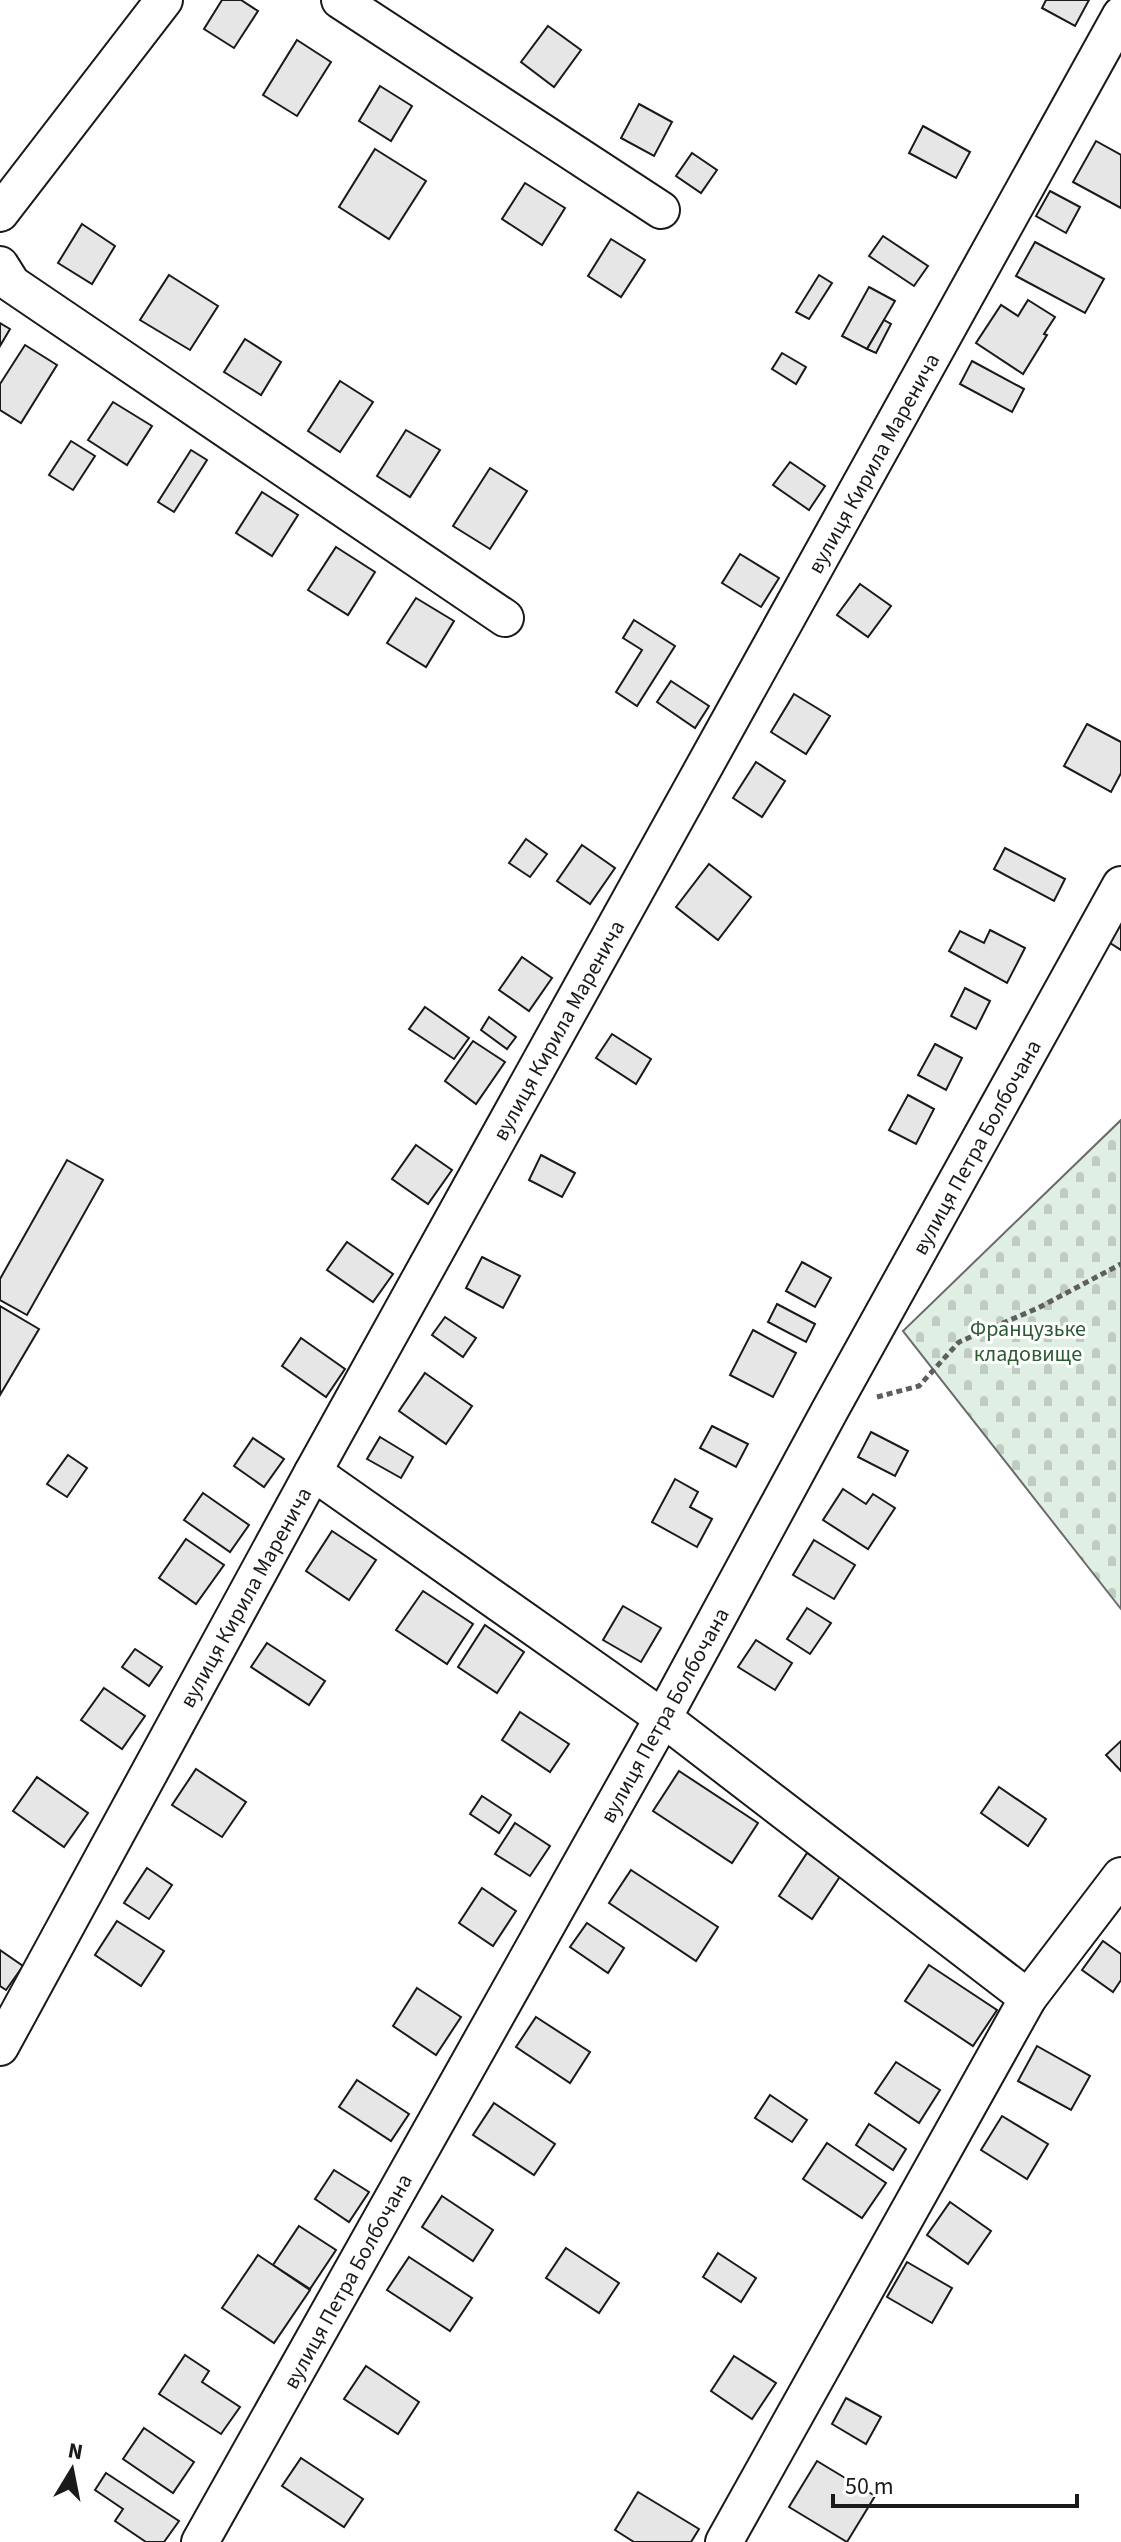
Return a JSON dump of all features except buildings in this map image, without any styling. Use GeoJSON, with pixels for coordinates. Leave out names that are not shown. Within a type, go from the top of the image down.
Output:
{"type":"FeatureCollection","features":[{"type":"Feature","properties":{"kind":"street"},"geometry":{"type":"LineString","coordinates":[[0,213],[12,181],[164,0]]}},
{"type":"Feature","properties":{"kind":"street"},"geometry":{"type":"LineString","coordinates":[[340,0],[661,210]]}},
{"type":"Feature","properties":{"kind":"street","name":"вулиця Кирила Маренича"},"geometry":{"type":"LineString","coordinates":[[0,2047],[313,1472],[1121,15]]}},
{"type":"Feature","properties":{"kind":"street"},"geometry":{"type":"LineString","coordinates":[[0,265],[12,284],[505,618]]}},
{"type":"Feature","properties":{"kind":"street","name":"вулиця Петра Болбочана"},"geometry":{"type":"LineString","coordinates":[[200,2542],[663,1718],[1121,885]]}},
{"type":"Feature","properties":{"kind":"street"},"geometry":{"type":"LineString","coordinates":[[313,1472],[663,1718],[1028,1998]]}},
{"type":"Feature","properties":{"kind":"street"},"geometry":{"type":"LineString","coordinates":[[724,2542],[1028,1998],[1121,1876]]}},
{"type":"Feature","properties":{"kind":"path"},"geometry":{"type":"LineString","coordinates":[[830,1410],[919,1386],[959,1342],[1038,1308],[1121,1264]]}},
{"type":"Feature","properties":{"kind":"green space","name":"Французьке кладовище"},"geometry":{"type":"Polygon","coordinates":[[[1121,1120],[1121,1609],[903,1331],[1121,1120]]]}}]}
